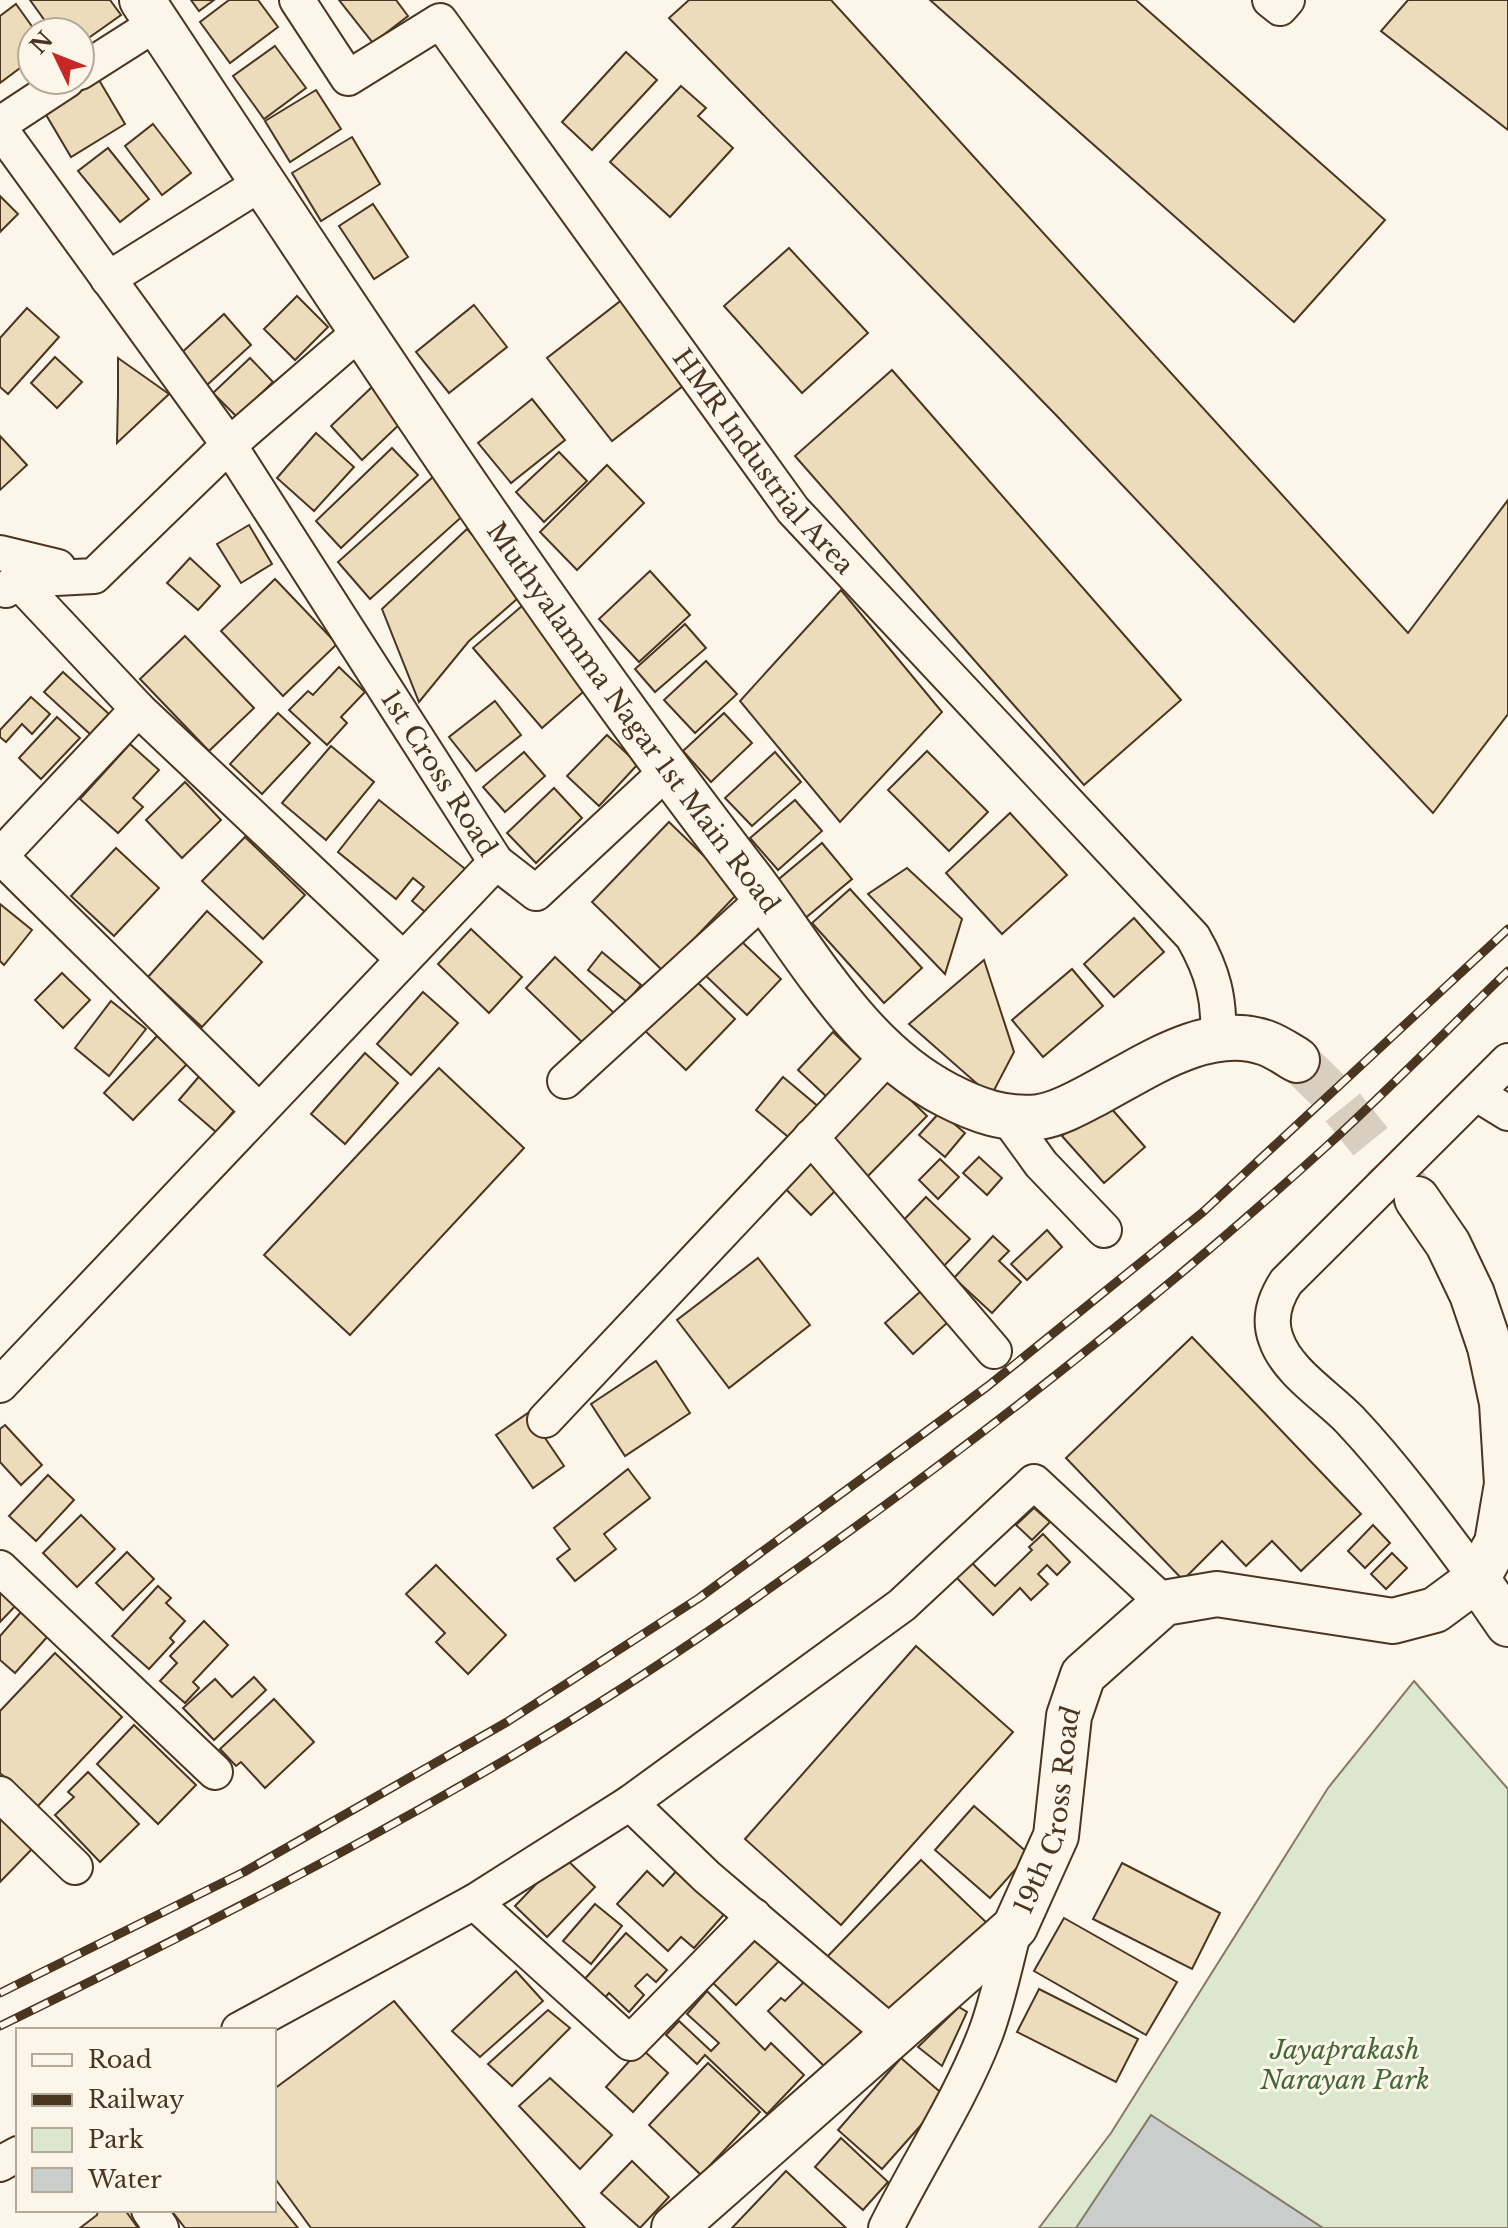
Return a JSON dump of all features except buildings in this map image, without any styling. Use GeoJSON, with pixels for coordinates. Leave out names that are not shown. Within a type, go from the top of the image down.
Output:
{"type":"FeatureCollection","features":[{"type":"Feature","properties":{"kind":"street","name":"HMR Industrial Area"},"geometry":{"type":"LineString","coordinates":[[297,0],[348,78],[440,21],[793,510],[1193,937],[1210,968],[1219,1002],[1218,1039]]}},
{"type":"Feature","properties":{"kind":"street"},"geometry":{"type":"LineString","coordinates":[[1270,0],[1280,8],[1287,0]]}},
{"type":"Feature","properties":{"kind":"street","name":"Muthyalamma Nagar 1st Main Road"},"geometry":{"type":"LineString","coordinates":[[149,11],[362,330],[667,771],[865,1032],[938,1091],[972,1108],[1007,1117],[1042,1117],[1079,1102],[1171,1053],[1218,1039],[1243,1038],[1268,1043],[1297,1060]]}},
{"type":"Feature","properties":{"kind":"street"},"geometry":{"type":"LineString","coordinates":[[96,58],[149,11]]}},
{"type":"Feature","properties":{"kind":"street"},"geometry":{"type":"LineString","coordinates":[[0,126],[44,96]]}},
{"type":"Feature","properties":{"kind":"street","name":"1st Cross Road"},"geometry":{"type":"LineString","coordinates":[[0,126],[229,445],[496,862],[257,1109],[0,1385]]}},
{"type":"Feature","properties":{"kind":"street"},"geometry":{"type":"LineString","coordinates":[[108,279],[263,182]]}},
{"type":"Feature","properties":{"kind":"street"},"geometry":{"type":"LineString","coordinates":[[5,566],[94,576],[229,445],[362,330]]}},
{"type":"Feature","properties":{"kind":"street"},"geometry":{"type":"LineString","coordinates":[[5,566],[138,709],[403,959]]}},
{"type":"Feature","properties":{"kind":"street"},"geometry":{"type":"LineString","coordinates":[[138,709],[0,856],[257,1109]]}},
{"type":"Feature","properties":{"kind":"street"},"geometry":{"type":"LineString","coordinates":[[496,862],[536,893],[667,771]]}},
{"type":"Feature","properties":{"kind":"street"},"geometry":{"type":"LineString","coordinates":[[565,1081],[765,898]]}},
{"type":"Feature","properties":{"kind":"street"},"geometry":{"type":"LineString","coordinates":[[545,1420],[890,1054]]}},
{"type":"Feature","properties":{"kind":"street"},"geometry":{"type":"LineString","coordinates":[[1494,1559],[1286,1357],[1276,1340],[1272,1321],[1275,1299],[1286,1282],[1508,1061]]}},
{"type":"Feature","properties":{"kind":"street"},"geometry":{"type":"LineString","coordinates":[[1477,1094],[1508,1113]]}},
{"type":"Feature","properties":{"kind":"street"},"geometry":{"type":"LineString","coordinates":[[1007,1117],[1041,1164],[1104,1230]]}},
{"type":"Feature","properties":{"kind":"street"},"geometry":{"type":"LineString","coordinates":[[811,1137],[994,1351]]}},
{"type":"Feature","properties":{"kind":"street"},"geometry":{"type":"LineString","coordinates":[[1417,1199],[1448,1244],[1472,1294],[1490,1347],[1502,1403],[1507,1484],[1494,1559],[1508,1624]]}},
{"type":"Feature","properties":{"kind":"street"},"geometry":{"type":"LineString","coordinates":[[243,2028],[474,1902],[630,1803],[902,1605],[1034,1482],[1164,1603],[1217,1594],[1393,1621],[1435,1610],[1494,1559]]}},
{"type":"Feature","properties":{"kind":"street"},"geometry":{"type":"LineString","coordinates":[[0,1568],[215,1772]]}},
{"type":"Feature","properties":{"kind":"street","name":"19th Cross Road"},"geometry":{"type":"LineString","coordinates":[[674,2228],[1015,1927],[1056,1836],[1069,1716],[1083,1675],[1164,1603]]}},
{"type":"Feature","properties":{"kind":"street"},"geometry":{"type":"LineString","coordinates":[[0,1794],[75,1867]]}},
{"type":"Feature","properties":{"kind":"street"},"geometry":{"type":"LineString","coordinates":[[630,1803],[754,1916],[894,2036]]}},
{"type":"Feature","properties":{"kind":"street"},"geometry":{"type":"LineString","coordinates":[[474,1902],[630,2043],[754,1916]]}},
{"type":"Feature","properties":{"kind":"street"},"geometry":{"type":"LineString","coordinates":[[886,2228],[923,2153],[956,2100],[986,2033],[1015,1927]]}},
{"type":"Feature","properties":{"kind":"green space","name":"Jayaprakash Narayan Park"},"geometry":{"type":"Polygon","coordinates":[[[1414,1681],[1508,1789],[1508,2228],[1039,2228],[1111,2133],[1328,1788],[1414,1681]]]}},
{"type":"Feature","properties":{"kind":"water"},"geometry":{"type":"Polygon","coordinates":[[[1151,2115],[1323,2228],[1076,2228],[1151,2115]]]}},
{"type":"Feature","properties":{"kind":"tunnel"},"geometry":{"type":"LineString","coordinates":[[1297,1060],[1332,1094],[1417,1199]]}},
{"type":"Feature","properties":{"kind":"railway"},"geometry":{"type":"LineString","coordinates":[[0,1993],[244,1872],[507,1722],[699,1598],[988,1386],[1203,1212],[1508,929]]}},
{"type":"Feature","properties":{"kind":"railway"},"geometry":{"type":"LineString","coordinates":[[0,2026],[280,1885],[464,1784],[554,1731],[729,1617],[884,1506],[1111,1331],[1328,1145],[1508,971]]}}]}
